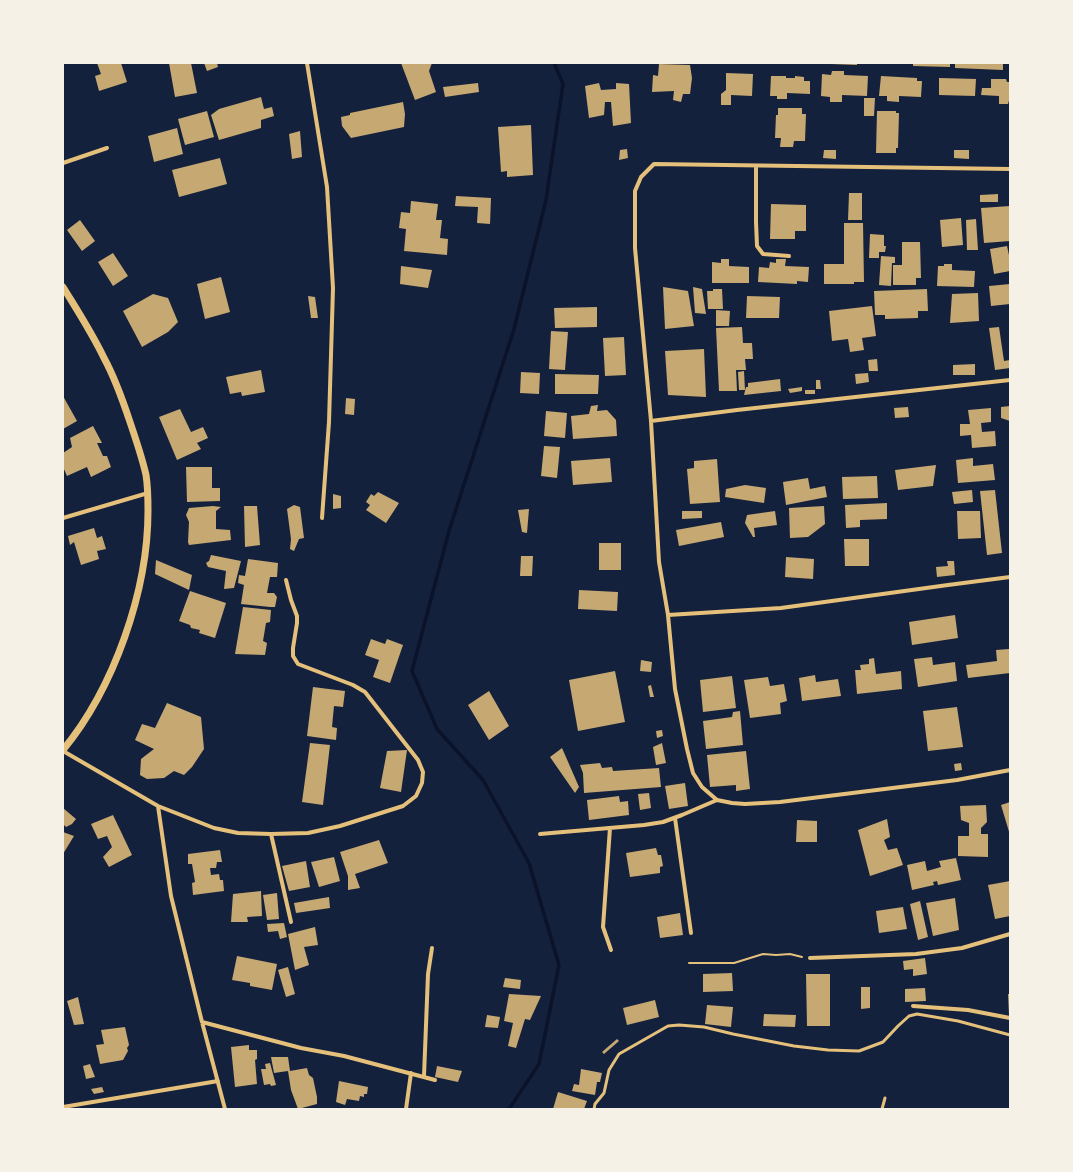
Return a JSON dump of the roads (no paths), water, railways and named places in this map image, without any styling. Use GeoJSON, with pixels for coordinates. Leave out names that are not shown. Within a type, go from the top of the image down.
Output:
{"type":"FeatureCollection","features":[{"type":"Feature","properties":{"kind":"street"},"geometry":{"type":"LineString","coordinates":[[307,63],[327,187],[333,288],[329,422],[322,518]]}},
{"type":"Feature","properties":{"kind":"street"},"geometry":{"type":"LineString","coordinates":[[63,163],[107,148]]}},
{"type":"Feature","properties":{"kind":"street"},"geometry":{"type":"LineString","coordinates":[[1010,169],[654,164],[641,177],[635,191],[635,248],[651,421],[659,562],[668,616],[675,689],[693,773],[702,787],[718,800],[745,804],[780,802],[957,780],[1010,770]]}},
{"type":"Feature","properties":{"kind":"street"},"geometry":{"type":"LineString","coordinates":[[756,166],[757,246],[763,254],[788,256]]}},
{"type":"Feature","properties":{"kind":"street"},"geometry":{"type":"LineString","coordinates":[[63,287],[105,358],[140,450],[148,493],[148,533],[144,562],[128,627],[103,688],[89,713],[63,750],[158,806],[214,828],[238,833],[308,833],[340,826],[403,806],[416,796],[422,783],[423,772],[418,760],[365,692],[353,685],[298,664],[293,656],[297,616],[286,580]]}},
{"type":"Feature","properties":{"kind":"street"},"geometry":{"type":"LineString","coordinates":[[651,421],[745,409],[1010,380]]}},
{"type":"Feature","properties":{"kind":"street"},"geometry":{"type":"LineString","coordinates":[[63,518],[148,493]]}},
{"type":"Feature","properties":{"kind":"street"},"geometry":{"type":"LineString","coordinates":[[668,616],[781,608],[948,584],[1010,578]]}},
{"type":"Feature","properties":{"kind":"street"},"geometry":{"type":"LineString","coordinates":[[540,834],[663,822],[718,800]]}},
{"type":"Feature","properties":{"kind":"street"},"geometry":{"type":"LineString","coordinates":[[158,806],[171,896],[225,1109]]}},
{"type":"Feature","properties":{"kind":"street"},"geometry":{"type":"LineString","coordinates":[[675,818],[691,933]]}},
{"type":"Feature","properties":{"kind":"street"},"geometry":{"type":"LineString","coordinates":[[610,828],[603,927],[611,950]]}},
{"type":"Feature","properties":{"kind":"street"},"geometry":{"type":"LineString","coordinates":[[271,834],[290,922]]}},
{"type":"Feature","properties":{"kind":"street"},"geometry":{"type":"LineString","coordinates":[[810,958],[916,954],[962,948],[1010,934]]}},
{"type":"Feature","properties":{"kind":"street"},"geometry":{"type":"LineString","coordinates":[[424,1076],[428,974],[432,948]]}},
{"type":"Feature","properties":{"kind":"street"},"geometry":{"type":"LineString","coordinates":[[913,1006],[968,1010],[1010,1018]]}},
{"type":"Feature","properties":{"kind":"street"},"geometry":{"type":"LineString","coordinates":[[202,1022],[301,1048],[344,1056],[436,1080]]}},
{"type":"Feature","properties":{"kind":"street"},"geometry":{"type":"LineString","coordinates":[[406,1109],[411,1073]]}},
{"type":"Feature","properties":{"kind":"street"},"geometry":{"type":"LineString","coordinates":[[63,1107],[218,1081]]}},
{"type":"Feature","properties":{"kind":"lane"},"geometry":{"type":"LineString","coordinates":[[594,1109],[595,1104],[604,1093],[609,1070],[619,1054],[668,1026],[679,1025],[704,1027],[794,1046],[828,1050],[859,1051],[883,1042],[909,1016],[917,1014],[958,1022],[1010,1035]]}},
{"type":"Feature","properties":{"kind":"lane"},"geometry":{"type":"LineString","coordinates":[[882,1109],[885,1098]]}},
{"type":"Feature","properties":{"kind":"waterway"},"geometry":{"type":"LineString","coordinates":[[509,1109],[539,1064],[559,965],[529,863],[483,780],[437,729],[412,671],[449,531],[514,329],[546,200],[563,84],[554,63]]}}]}
